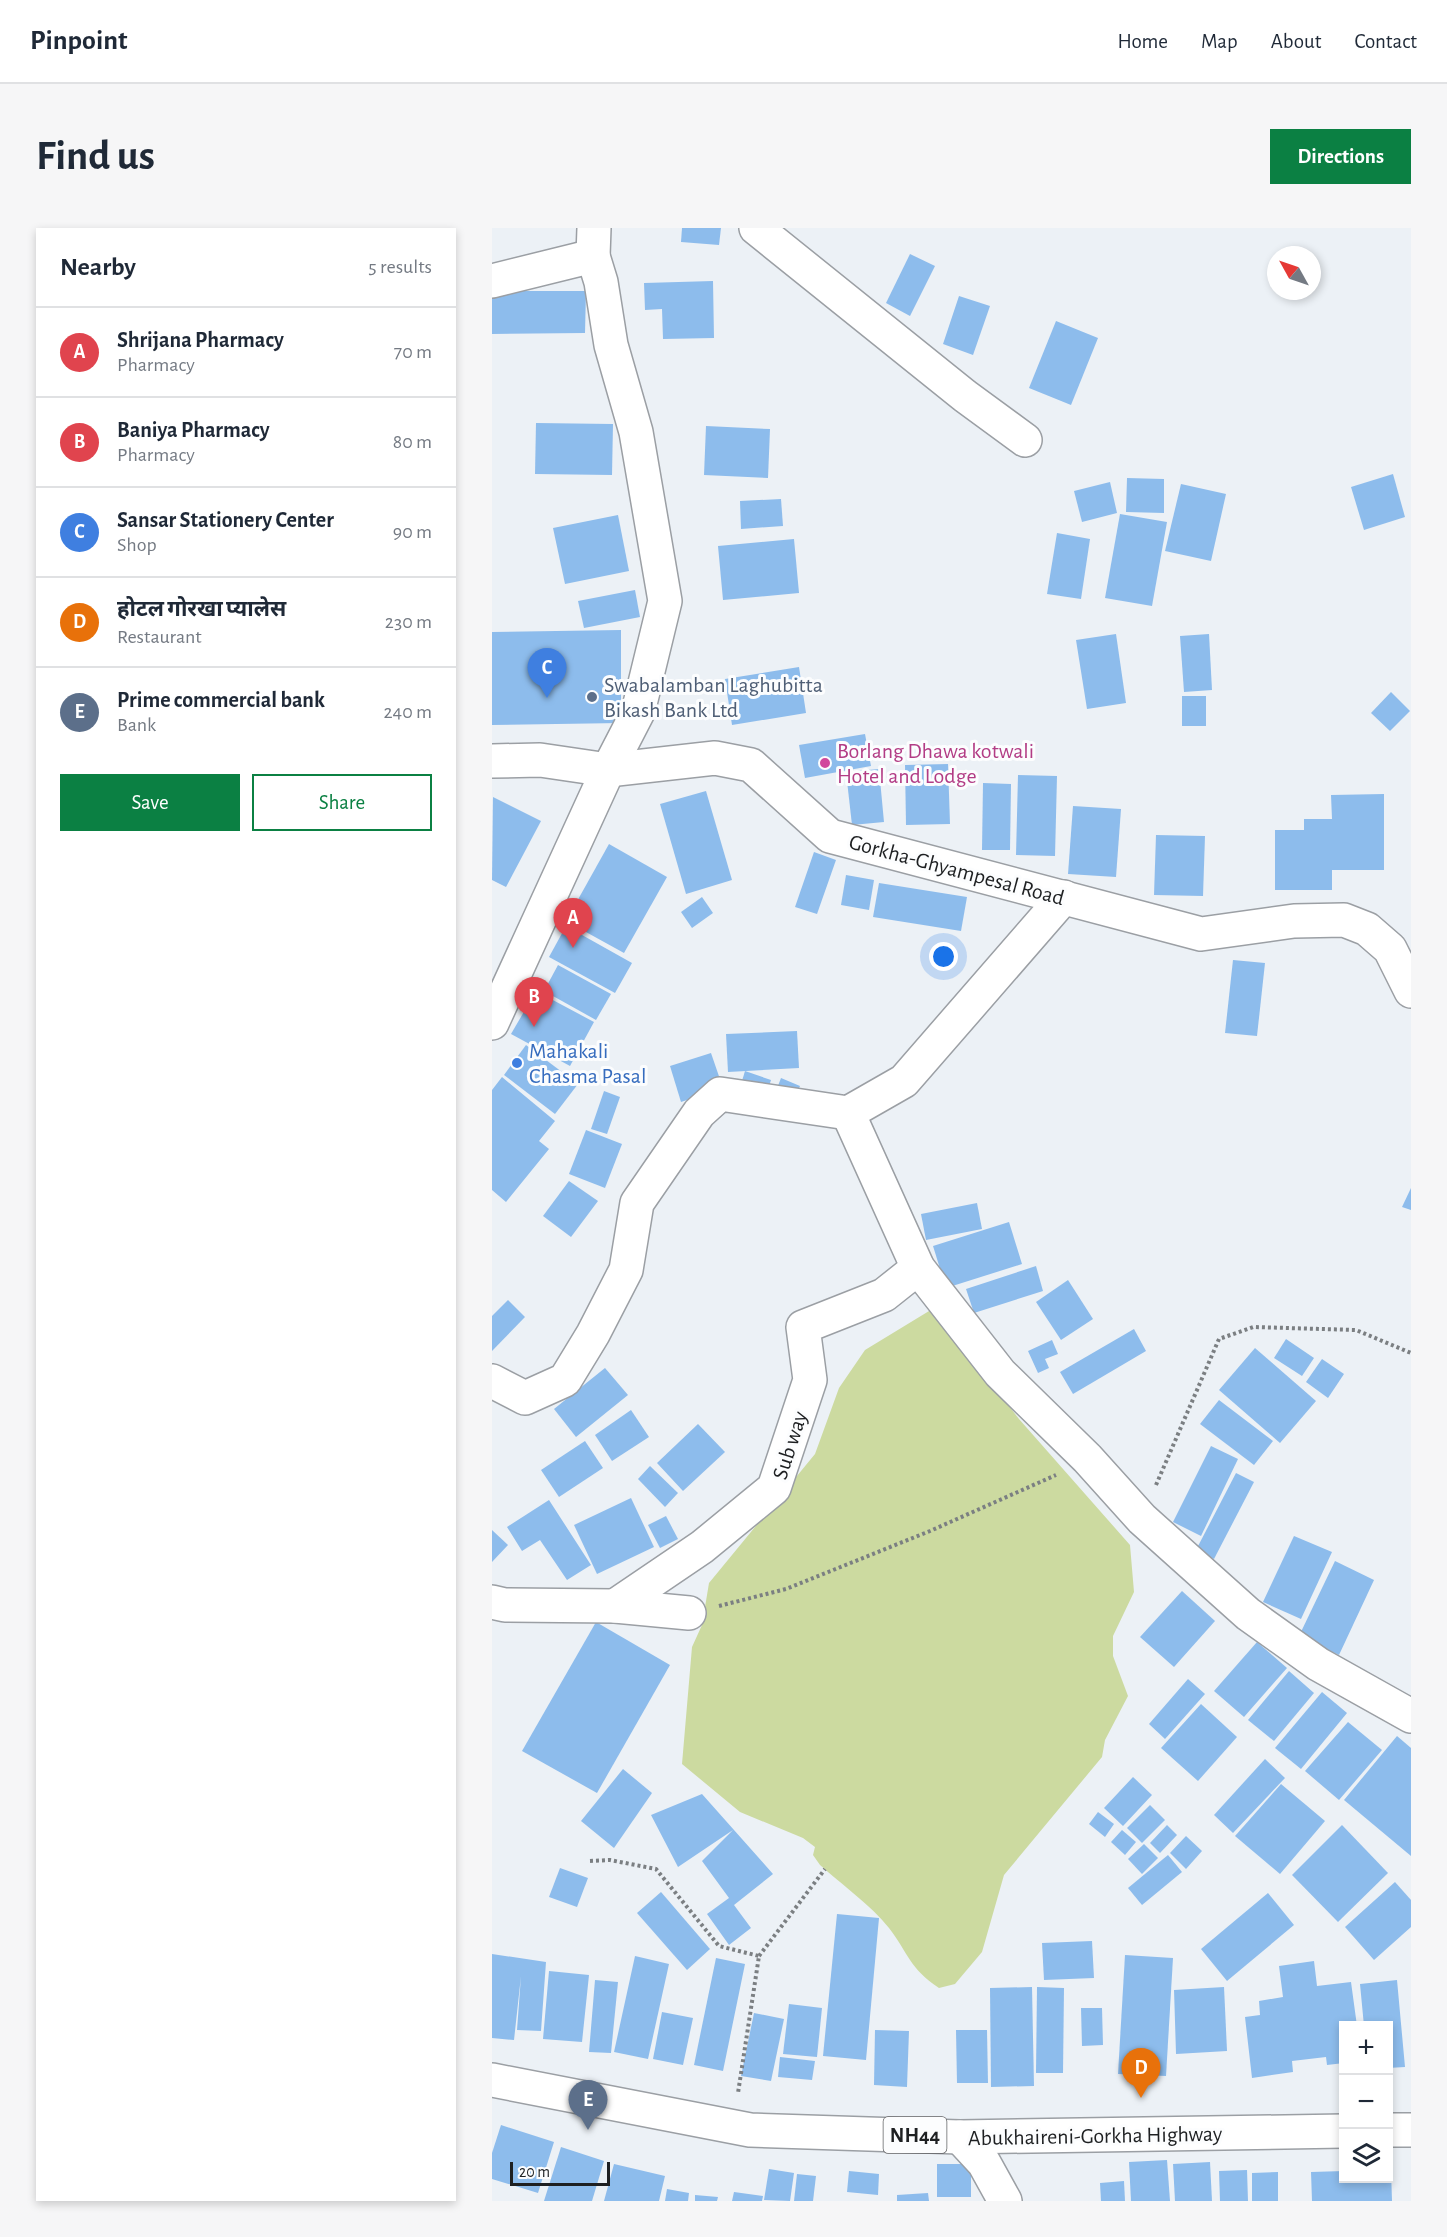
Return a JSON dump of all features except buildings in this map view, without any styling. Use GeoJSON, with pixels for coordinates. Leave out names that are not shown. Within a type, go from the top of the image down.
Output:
{"type":"FeatureCollection","features":[{"type":"Feature","properties":{"kind":"street"},"geometry":{"type":"LineString","coordinates":[[756,228],[965,396],[1025,440]]}},
{"type":"Feature","properties":{"kind":"street"},"geometry":{"type":"LineString","coordinates":[[492,281],[594,242],[611,345],[636,432],[665,601],[638,712],[608,770],[492,1023]]}},
{"type":"Feature","properties":{"kind":"street","name":"Gorkha-Ghyampesal Road"},"geometry":{"type":"LineString","coordinates":[[492,761],[540,760],[608,770],[715,758],[751,765],[830,836],[1201,934],[1294,921],[1344,920],[1367,929],[1390,948],[1411,991]]}},
{"type":"Feature","properties":{"kind":"street"},"geometry":{"type":"LineString","coordinates":[[492,1381],[525,1398],[565,1380],[593,1334],[626,1270],[637,1203],[699,1113],[720,1094],[848,1113],[904,1081],[1064,897]]}},
{"type":"Feature","properties":{"kind":"street"},"geometry":{"type":"LineString","coordinates":[[848,1113],[918,1268],[1000,1373],[1087,1458],[1142,1519],[1248,1614],[1318,1664],[1411,1716]]}},
{"type":"Feature","properties":{"kind":"street","name":"Sub way"},"geometry":{"type":"LineString","coordinates":[[615,1606],[702,1547],[774,1488],[810,1380],[803,1328],[884,1295],[918,1268]]}},
{"type":"Feature","properties":{"kind":"street"},"geometry":{"type":"LineString","coordinates":[[492,1602],[505,1605],[615,1606],[689,1613]]}},
{"type":"Feature","properties":{"kind":"street","name":"Abukhaireni-Gorkha Highway"},"geometry":{"type":"LineString","coordinates":[[492,2080],[750,2130],[960,2137],[1339,2131]]}},
{"type":"Feature","properties":{"kind":"street"},"geometry":{"type":"LineString","coordinates":[[1393,2130],[1411,2130]]}},
{"type":"Feature","properties":{"kind":"street"},"geometry":{"type":"LineString","coordinates":[[960,2137],[984,2163],[1005,2201]]}},
{"type":"Feature","properties":{"kind":"path"},"geometry":{"type":"LineString","coordinates":[[1142,1519],[1219,1339],[1253,1327],[1356,1330],[1411,1353]]}},
{"type":"Feature","properties":{"kind":"path"},"geometry":{"type":"LineString","coordinates":[[689,1613],[786,1589],[1044,1482],[1087,1458]]}},
{"type":"Feature","properties":{"kind":"path"},"geometry":{"type":"LineString","coordinates":[[590,1861],[610,1860],[656,1869],[719,1946],[759,1956]]}},
{"type":"Feature","properties":{"kind":"path"},"geometry":{"type":"LineString","coordinates":[[733,2127],[759,1956],[825,1869]]}},
{"type":"Feature","properties":{"kind":"green space"},"geometry":{"type":"Polygon","coordinates":[[[934,1308],[1019,1419],[1130,1545],[1134,1592],[1113,1636],[1113,1656],[1128,1696],[1105,1740],[1102,1757],[1004,1875],[982,1952],[955,1984],[939,1988],[915,1967],[882,1920],[820,1865],[813,1855],[815,1847],[803,1838],[740,1812],[682,1764],[692,1647],[702,1625],[709,1583],[815,1454],[839,1388],[865,1350],[934,1308]]]}},
{"type":"Feature","properties":{"kind":"place","name":"Swabalamban Laghubitta Bikash Bank Ltd"},"geometry":{"type":"Point","coordinates":[592,697]}},
{"type":"Feature","properties":{"kind":"place","name":"Sansar Stationery Center"},"geometry":{"type":"Point","coordinates":[547,698]}},
{"type":"Feature","properties":{"kind":"place","name":"Borlang Dhawa kotwali Hotel and Lodge"},"geometry":{"type":"Point","coordinates":[825,763]}},
{"type":"Feature","properties":{"kind":"place","name":"Shrijana Pharmacy"},"geometry":{"type":"Point","coordinates":[573,948]}},
{"type":"Feature","properties":{"kind":"place","name":"Baniya Pharmacy"},"geometry":{"type":"Point","coordinates":[534,1027]}},
{"type":"Feature","properties":{"kind":"place","name":"Mahakali Chasma Pasal"},"geometry":{"type":"Point","coordinates":[517,1063]}},
{"type":"Feature","properties":{"kind":"place","name":"होटल गोरखा प्यालेस"},"geometry":{"type":"Point","coordinates":[1141,2098]}},
{"type":"Feature","properties":{"kind":"place","name":"Prime commercial bank"},"geometry":{"type":"Point","coordinates":[588,2130]}}]}
